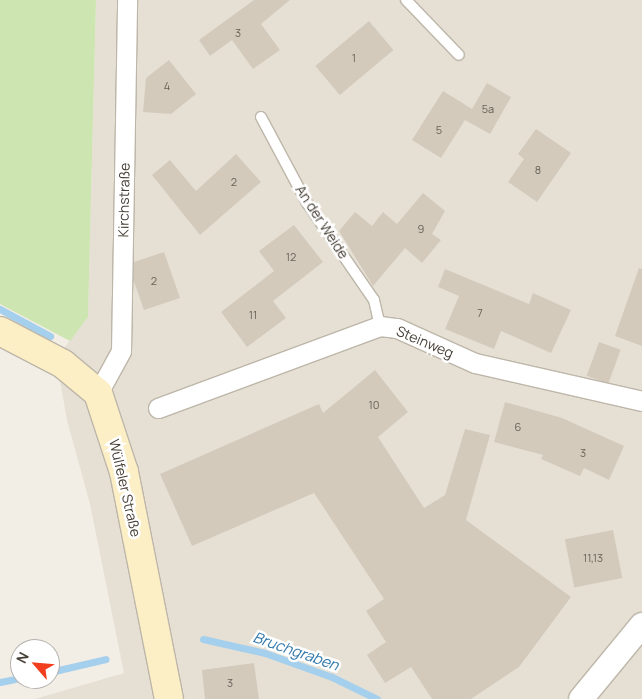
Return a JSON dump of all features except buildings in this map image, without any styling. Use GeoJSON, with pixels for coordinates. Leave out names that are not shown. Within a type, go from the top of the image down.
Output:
{"type":"FeatureCollection","features":[{"type":"Feature","properties":{"kind":"main road"},"geometry":{"type":"LineString","coordinates":[[0,331],[63,364],[98,393]]}},
{"type":"Feature","properties":{"kind":"main road","name":"Wülfeler Straße"},"geometry":{"type":"LineString","coordinates":[[98,393],[124,472],[169,699]]}},
{"type":"Feature","properties":{"kind":"street","name":"Kirchstraße"},"geometry":{"type":"LineString","coordinates":[[98,393],[121,351],[127,0]]}},
{"type":"Feature","properties":{"kind":"street","name":"Steinweg"},"geometry":{"type":"LineString","coordinates":[[158,408],[380,326],[397,328],[475,363],[642,401]]}},
{"type":"Feature","properties":{"kind":"street"},"geometry":{"type":"LineString","coordinates":[[581,699],[642,625]]}},
{"type":"Feature","properties":{"kind":"lane"},"geometry":{"type":"LineString","coordinates":[[406,0],[459,55]]}},
{"type":"Feature","properties":{"kind":"lane","name":"An der Weide"},"geometry":{"type":"LineString","coordinates":[[261,117],[307,204],[374,300],[380,326]]}},
{"type":"Feature","properties":{"kind":"shaded area"},"geometry":{"type":"Polygon","coordinates":[[[96,0],[642,0],[642,699],[35,699],[124,673],[90,504],[67,420],[56,358],[88,317],[96,0]]]}},
{"type":"Feature","properties":{"kind":"green space"},"geometry":{"type":"Polygon","coordinates":[[[0,0],[96,0],[88,317],[70,341],[0,304],[0,0]]]}},
{"type":"Feature","properties":{"kind":"waterway"},"geometry":{"type":"LineString","coordinates":[[0,309],[50,336]]}},
{"type":"Feature","properties":{"kind":"waterway","name":"Bruchgraben"},"geometry":{"type":"LineString","coordinates":[[203,639],[265,653],[332,677],[377,699]]}},
{"type":"Feature","properties":{"kind":"waterway","name":"Bruchgraben"},"geometry":{"type":"LineString","coordinates":[[60,670],[106,659]]}},
{"type":"Feature","properties":{"kind":"waterway","name":"Bruchgraben"},"geometry":{"type":"LineString","coordinates":[[0,682],[10,680]]}}]}
